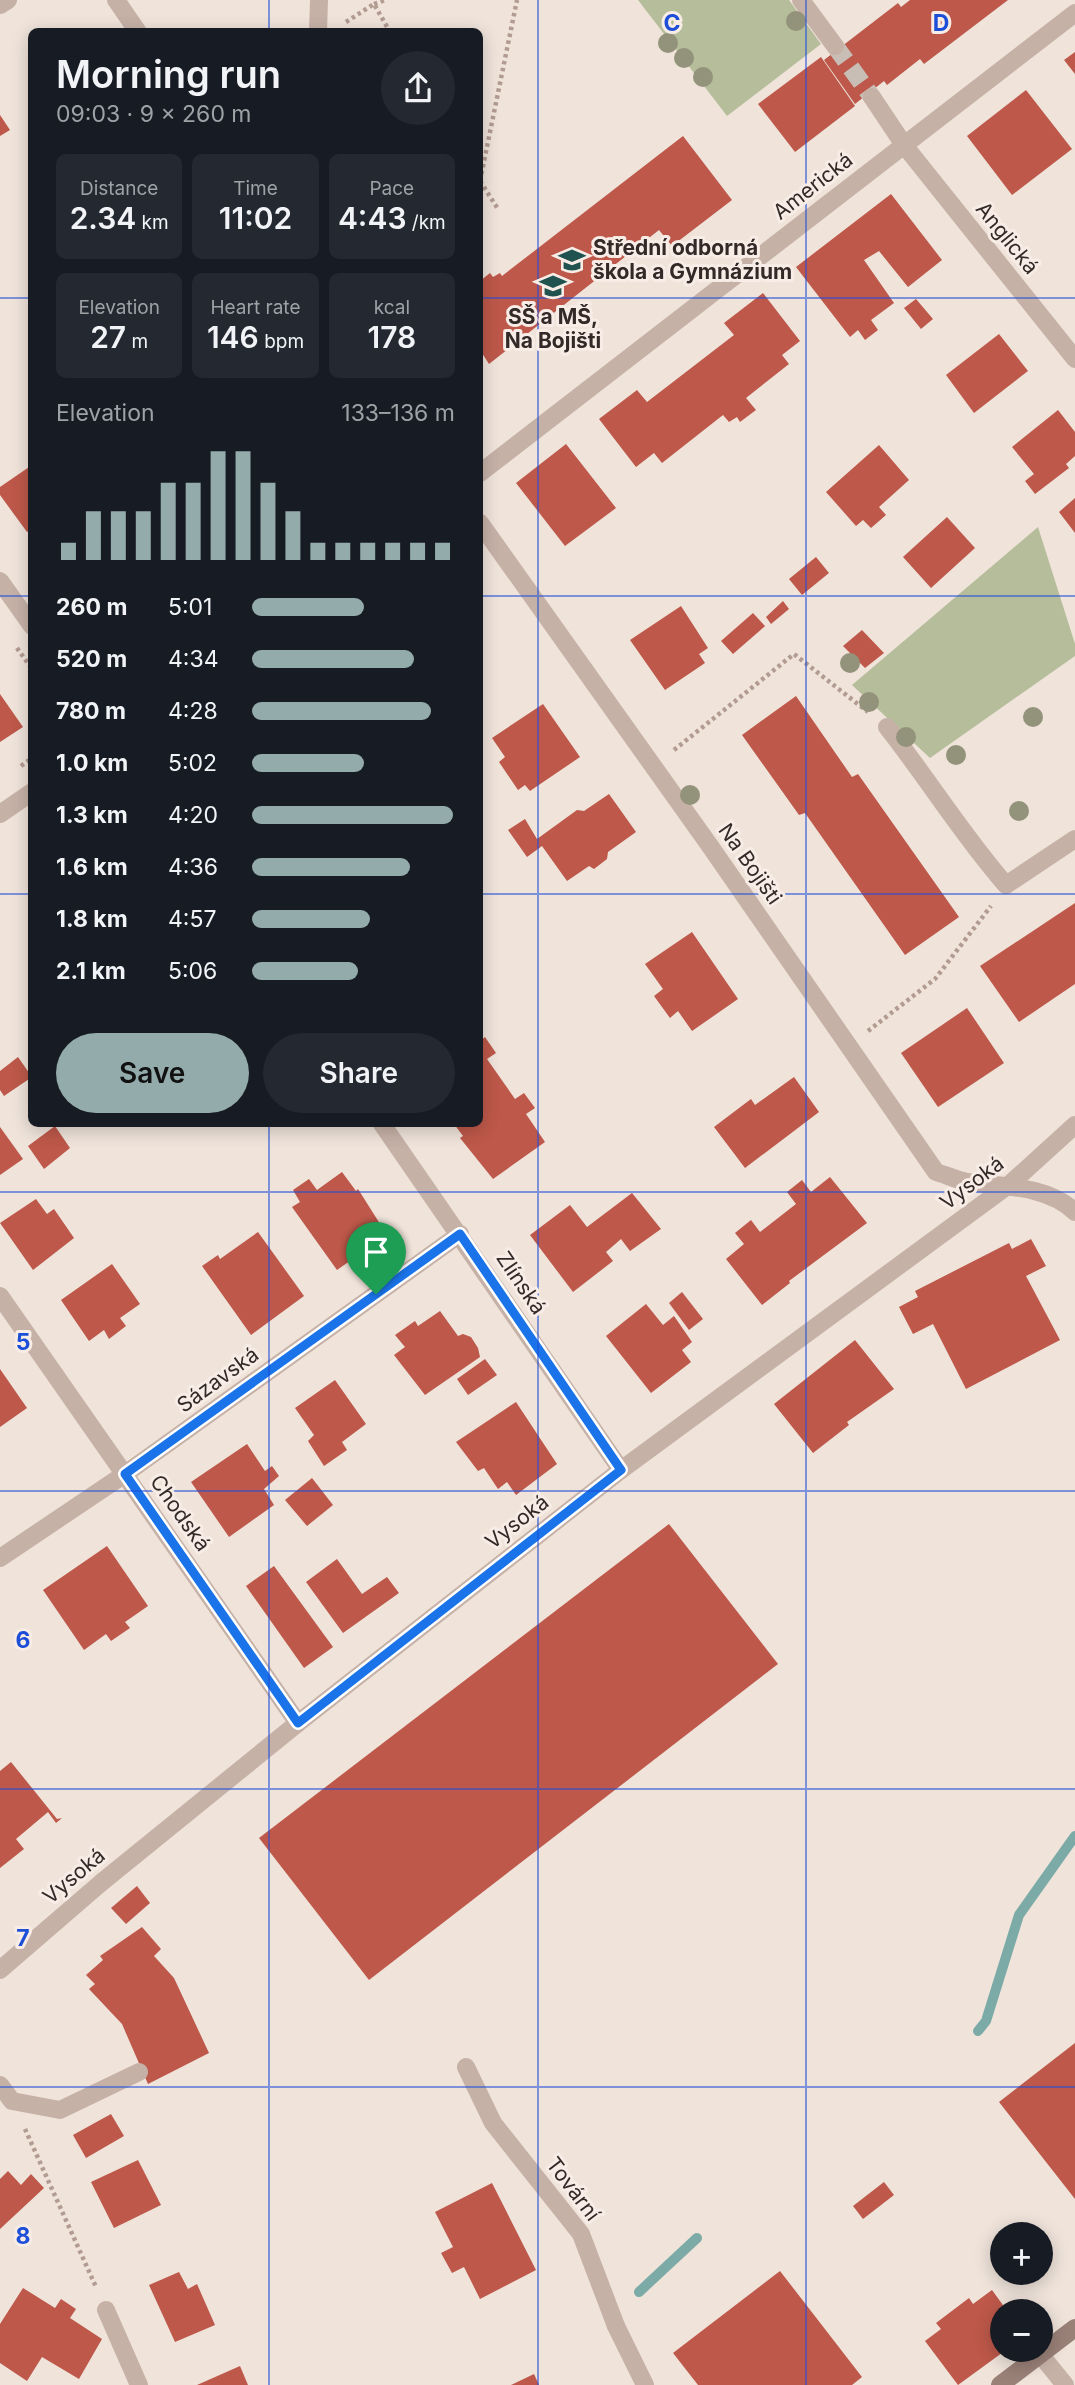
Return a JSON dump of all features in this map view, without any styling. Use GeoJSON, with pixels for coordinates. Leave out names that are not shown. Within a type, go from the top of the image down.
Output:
{"type":"FeatureCollection","features":[{"type":"Feature","properties":{"kind":"street"},"geometry":{"type":"LineString","coordinates":[[0,5],[8,0]]}},
{"type":"Feature","properties":{"kind":"street"},"geometry":{"type":"LineString","coordinates":[[116,0],[135,28]]}},
{"type":"Feature","properties":{"kind":"street"},"geometry":{"type":"LineString","coordinates":[[318,28],[319,0]]}},
{"type":"Feature","properties":{"kind":"street"},"geometry":{"type":"LineString","coordinates":[[802,0],[835,46]]}},
{"type":"Feature","properties":{"kind":"street","name":"Americká"},"geometry":{"type":"LineString","coordinates":[[483,471],[1075,13]]}},
{"type":"Feature","properties":{"kind":"street","name":"Anglická"},"geometry":{"type":"LineString","coordinates":[[872,97],[904,145],[1075,359]]}},
{"type":"Feature","properties":{"kind":"street","name":"Na Bojišti"},"geometry":{"type":"LineString","coordinates":[[483,527],[936,1172],[965,1182],[1010,1184],[1064,1202],[1075,1212]]}},
{"type":"Feature","properties":{"kind":"street"},"geometry":{"type":"LineString","coordinates":[[0,580],[28,620]]}},
{"type":"Feature","properties":{"kind":"street"},"geometry":{"type":"LineString","coordinates":[[887,727],[928,780],[976,850],[1006,885],[1075,839]]}},
{"type":"Feature","properties":{"kind":"street"},"geometry":{"type":"LineString","coordinates":[[0,814],[28,795]]}},
{"type":"Feature","properties":{"kind":"street","name":"Vysoká"},"geometry":{"type":"LineString","coordinates":[[0,1970],[102,1882],[298,1723],[621,1470],[1010,1184],[1075,1125]]}},
{"type":"Feature","properties":{"kind":"street","name":"Zlínská"},"geometry":{"type":"LineString","coordinates":[[384,1127],[621,1470]]}},
{"type":"Feature","properties":{"kind":"street","name":"Sázavská"},"geometry":{"type":"LineString","coordinates":[[0,1558],[125,1474],[460,1234]]}},
{"type":"Feature","properties":{"kind":"street","name":"Chodská"},"geometry":{"type":"LineString","coordinates":[[0,1296],[298,1723]]}},
{"type":"Feature","properties":{"kind":"street","name":"Tovární"},"geometry":{"type":"LineString","coordinates":[[467,2067],[494,2123],[581,2234],[617,2326],[645,2385]]}},
{"type":"Feature","properties":{"kind":"street"},"geometry":{"type":"LineString","coordinates":[[0,2085],[12,2101],[60,2110],[139,2072]]}},
{"type":"Feature","properties":{"kind":"street"},"geometry":{"type":"LineString","coordinates":[[106,2310],[139,2385]]}},
{"type":"Feature","properties":{"kind":"street"},"geometry":{"type":"LineString","coordinates":[[1053,2344],[1075,2328]]}},
{"type":"Feature","properties":{"kind":"street"},"geometry":{"type":"LineString","coordinates":[[1000,2385],[1030,2362]]}},
{"type":"Feature","properties":{"kind":"street"},"geometry":{"type":"LineString","coordinates":[[1046,2362],[1065,2385]]}},
{"type":"Feature","properties":{"kind":"path"},"geometry":{"type":"LineString","coordinates":[[341,25],[385,0]]}},
{"type":"Feature","properties":{"kind":"path"},"geometry":{"type":"LineString","coordinates":[[483,166],[517,0]]}},
{"type":"Feature","properties":{"kind":"path"},"geometry":{"type":"LineString","coordinates":[[374,4],[388,28]]}},
{"type":"Feature","properties":{"kind":"path"},"geometry":{"type":"LineString","coordinates":[[483,185],[499,209]]}},
{"type":"Feature","properties":{"kind":"path"},"geometry":{"type":"LineString","coordinates":[[652,768],[794,654],[887,727]]}},
{"type":"Feature","properties":{"kind":"path"},"geometry":{"type":"LineString","coordinates":[[848,1046],[935,979],[1006,885]]}},
{"type":"Feature","properties":{"kind":"path"},"geometry":{"type":"LineString","coordinates":[[12,2101],[106,2310]]}},
{"type":"Feature","properties":{"kind":"green space"},"geometry":{"type":"Polygon","coordinates":[[[638,0],[789,0],[821,44],[727,116],[638,0]]]}},
{"type":"Feature","properties":{"kind":"green space"},"geometry":{"type":"Polygon","coordinates":[[[1038,527],[1075,644],[1075,656],[930,758],[852,685],[1038,527]]]}},
{"type":"Feature","properties":{"kind":"building"},"geometry":{"type":"Polygon","coordinates":[[[910,0],[1008,0],[924,64],[920,59],[887,85],[884,81],[855,104],[824,60],[898,3],[901,7],[910,0]]]}},
{"type":"Feature","properties":{"kind":"building"},"geometry":{"type":"Polygon","coordinates":[[[1075,52],[1075,74],[1064,60],[1075,52]]]}},
{"type":"Feature","properties":{"kind":"building"},"geometry":{"type":"Polygon","coordinates":[[[821,57],[855,106],[795,152],[758,104],[821,57]]]}},
{"type":"Feature","properties":{"kind":"building"},"geometry":{"type":"Polygon","coordinates":[[[1026,90],[1072,149],[1012,195],[967,136],[1026,90]]]}},
{"type":"Feature","properties":{"kind":"building"},"geometry":{"type":"Polygon","coordinates":[[[0,115],[10,130],[0,136],[0,115]]]}},
{"type":"Feature","properties":{"kind":"building","name":"Střední odborná škola a Gymnázium"},"geometry":{"type":"Polygon","coordinates":[[[683,136],[732,200],[672,246],[659,230],[489,364],[483,355],[483,279],[490,273],[493,277],[500,273],[502,276],[683,136]]]}},
{"type":"Feature","properties":{"kind":"building"},"geometry":{"type":"Polygon","coordinates":[[[891,194],[942,260],[908,287],[879,251],[864,260],[894,303],[871,320],[878,330],[865,340],[858,330],[850,337],[796,267],[891,194]]]}},
{"type":"Feature","properties":{"kind":"building"},"geometry":{"type":"Polygon","coordinates":[[[763,293],[800,341],[782,355],[789,364],[746,398],[756,410],[740,422],[737,417],[729,422],[723,415],[662,463],[654,453],[636,467],[599,419],[637,390],[647,402],[734,335],[724,323],[763,293]]]}},
{"type":"Feature","properties":{"kind":"building"},"geometry":{"type":"Polygon","coordinates":[[[916,299],[933,319],[921,329],[904,308],[916,299]]]}},
{"type":"Feature","properties":{"kind":"building"},"geometry":{"type":"Polygon","coordinates":[[[999,334],[1028,371],[974,413],[946,375],[999,334]]]}},
{"type":"Feature","properties":{"kind":"building"},"geometry":{"type":"Polygon","coordinates":[[[1058,410],[1075,432],[1075,456],[1066,464],[1069,468],[1035,494],[1025,481],[1034,474],[1012,447],[1058,410]]]}},
{"type":"Feature","properties":{"kind":"building"},"geometry":{"type":"Polygon","coordinates":[[[566,444],[616,508],[565,546],[516,483],[566,444]]]}},
{"type":"Feature","properties":{"kind":"building"},"geometry":{"type":"Polygon","coordinates":[[[879,445],[909,480],[879,507],[886,515],[871,528],[863,520],[856,526],[826,492],[879,445]]]}},
{"type":"Feature","properties":{"kind":"building"},"geometry":{"type":"Polygon","coordinates":[[[28,468],[28,531],[0,495],[0,487],[28,468]]]}},
{"type":"Feature","properties":{"kind":"building"},"geometry":{"type":"Polygon","coordinates":[[[1075,498],[1075,533],[1059,512],[1075,498]]]}},
{"type":"Feature","properties":{"kind":"building"},"geometry":{"type":"Polygon","coordinates":[[[947,517],[975,548],[931,588],[903,557],[947,517]]]}},
{"type":"Feature","properties":{"kind":"building"},"geometry":{"type":"Polygon","coordinates":[[[816,557],[829,573],[802,595],[789,579],[816,557]]]}},
{"type":"Feature","properties":{"kind":"building"},"geometry":{"type":"Polygon","coordinates":[[[783,601],[789,609],[771,624],[766,617],[783,601]]]}},
{"type":"Feature","properties":{"kind":"building"},"geometry":{"type":"Polygon","coordinates":[[[681,606],[708,648],[699,654],[705,663],[665,690],[630,640],[681,606]]]}},
{"type":"Feature","properties":{"kind":"building"},"geometry":{"type":"Polygon","coordinates":[[[753,613],[765,626],[733,654],[721,641],[753,613]]]}},
{"type":"Feature","properties":{"kind":"building"},"geometry":{"type":"Polygon","coordinates":[[[862,630],[884,653],[865,668],[843,646],[862,630]]]}},
{"type":"Feature","properties":{"kind":"building"},"geometry":{"type":"Polygon","coordinates":[[[0,694],[23,727],[0,742],[0,694]]]}},
{"type":"Feature","properties":{"kind":"building"},"geometry":{"type":"Polygon","coordinates":[[[796,696],[852,777],[858,774],[959,917],[905,955],[805,813],[799,815],[742,735],[796,696]]]}},
{"type":"Feature","properties":{"kind":"building"},"geometry":{"type":"Polygon","coordinates":[[[543,704],[580,757],[530,791],[525,785],[518,790],[499,762],[505,757],[492,738],[543,704]]]}},
{"type":"Feature","properties":{"kind":"building"},"geometry":{"type":"Polygon","coordinates":[[[609,794],[636,832],[608,852],[607,859],[594,869],[589,866],[567,881],[542,846],[527,857],[508,830],[525,819],[537,839],[577,810],[584,811],[609,794]]]}},
{"type":"Feature","properties":{"kind":"building"},"geometry":{"type":"Polygon","coordinates":[[[1075,903],[1075,984],[1019,1022],[980,966],[1075,903]]]}},
{"type":"Feature","properties":{"kind":"building"},"geometry":{"type":"Polygon","coordinates":[[[692,932],[738,999],[692,1031],[678,1011],[670,1018],[654,996],[663,989],[645,964],[692,932]]]}},
{"type":"Feature","properties":{"kind":"building"},"geometry":{"type":"Polygon","coordinates":[[[967,1008],[1004,1063],[938,1107],[901,1053],[967,1008]]]}},
{"type":"Feature","properties":{"kind":"building"},"geometry":{"type":"Polygon","coordinates":[[[485,1037],[496,1053],[487,1059],[515,1099],[524,1093],[535,1108],[526,1114],[545,1142],[493,1179],[460,1138],[463,1136],[456,1127],[483,1127],[485,1037]]]}},
{"type":"Feature","properties":{"kind":"building"},"geometry":{"type":"Polygon","coordinates":[[[18,1057],[28,1071],[28,1080],[4,1096],[0,1090],[0,1071],[18,1057]]]}},
{"type":"Feature","properties":{"kind":"building"},"geometry":{"type":"Polygon","coordinates":[[[794,1077],[819,1112],[745,1168],[714,1127],[751,1099],[755,1105],[794,1077]]]}},
{"type":"Feature","properties":{"kind":"building"},"geometry":{"type":"Polygon","coordinates":[[[0,1127],[23,1159],[0,1175],[0,1127]]]}},
{"type":"Feature","properties":{"kind":"building"},"geometry":{"type":"Polygon","coordinates":[[[56,1127],[70,1148],[44,1169],[28,1146],[56,1127]]]}},
{"type":"Feature","properties":{"kind":"building"},"geometry":{"type":"Polygon","coordinates":[[[342,1172],[356,1191],[358,1189],[387,1235],[337,1270],[292,1207],[300,1202],[293,1190],[309,1179],[317,1190],[342,1172]]]}},
{"type":"Feature","properties":{"kind":"building"},"geometry":{"type":"Polygon","coordinates":[[[830,1177],[867,1223],[789,1281],[790,1283],[762,1305],[726,1259],[744,1244],[735,1233],[751,1220],[760,1232],[796,1204],[787,1192],[802,1180],[811,1192],[830,1177]]]}},
{"type":"Feature","properties":{"kind":"building"},"geometry":{"type":"Polygon","coordinates":[[[632,1193],[661,1229],[630,1251],[621,1239],[606,1252],[613,1261],[573,1292],[530,1235],[570,1205],[587,1227],[632,1193]]]}},
{"type":"Feature","properties":{"kind":"building"},"geometry":{"type":"Polygon","coordinates":[[[36,1199],[47,1214],[54,1209],[74,1238],[33,1270],[0,1223],[36,1199]]]}},
{"type":"Feature","properties":{"kind":"building"},"geometry":{"type":"Polygon","coordinates":[[[258,1232],[304,1296],[251,1335],[202,1266],[218,1255],[220,1259],[258,1232]]]}},
{"type":"Feature","properties":{"kind":"building"},"geometry":{"type":"Polygon","coordinates":[[[1031,1239],[1046,1266],[1026,1276],[1060,1340],[966,1389],[933,1324],[913,1334],[899,1307],[918,1297],[915,1291],[1009,1243],[1012,1249],[1031,1239]]]}},
{"type":"Feature","properties":{"kind":"building"},"geometry":{"type":"Polygon","coordinates":[[[112,1264],[140,1304],[120,1318],[126,1326],[109,1339],[104,1330],[89,1341],[61,1300],[112,1264]]]}},
{"type":"Feature","properties":{"kind":"building"},"geometry":{"type":"Polygon","coordinates":[[[682,1292],[703,1319],[689,1330],[669,1303],[682,1292]]]}},
{"type":"Feature","properties":{"kind":"building"},"geometry":{"type":"Polygon","coordinates":[[[646,1304],[663,1325],[674,1316],[692,1342],[682,1350],[691,1362],[651,1393],[606,1336],[646,1304]]]}},
{"type":"Feature","properties":{"kind":"building"},"geometry":{"type":"Polygon","coordinates":[[[440,1311],[458,1336],[463,1334],[471,1337],[480,1357],[425,1395],[394,1355],[405,1347],[395,1335],[415,1321],[418,1326],[440,1311]]]}},
{"type":"Feature","properties":{"kind":"building"},"geometry":{"type":"Polygon","coordinates":[[[855,1340],[894,1389],[847,1422],[849,1425],[813,1453],[774,1404],[855,1340]]]}},
{"type":"Feature","properties":{"kind":"building"},"geometry":{"type":"Polygon","coordinates":[[[485,1359],[497,1375],[468,1395],[457,1379],[485,1359]]]}},
{"type":"Feature","properties":{"kind":"building"},"geometry":{"type":"Polygon","coordinates":[[[0,1369],[27,1408],[0,1427],[0,1369]]]}},
{"type":"Feature","properties":{"kind":"building"},"geometry":{"type":"Polygon","coordinates":[[[335,1380],[366,1424],[342,1442],[347,1450],[324,1466],[308,1441],[314,1435],[295,1408],[335,1380]]]}},
{"type":"Feature","properties":{"kind":"building"},"geometry":{"type":"Polygon","coordinates":[[[516,1402],[557,1464],[516,1495],[507,1482],[498,1489],[484,1468],[478,1471],[456,1442],[516,1402]]]}},
{"type":"Feature","properties":{"kind":"building"},"geometry":{"type":"Polygon","coordinates":[[[247,1444],[265,1471],[272,1466],[279,1476],[264,1489],[274,1505],[229,1537],[191,1482],[247,1444]]]}},
{"type":"Feature","properties":{"kind":"building"},"geometry":{"type":"Polygon","coordinates":[[[312,1478],[333,1505],[307,1526],[285,1500],[312,1478]]]}},
{"type":"Feature","properties":{"kind":"building"},"geometry":{"type":"Polygon","coordinates":[[[669,1524],[778,1664],[369,1980],[259,1838],[669,1524]]]}},
{"type":"Feature","properties":{"kind":"building"},"geometry":{"type":"Polygon","coordinates":[[[107,1546],[148,1606],[125,1622],[130,1628],[111,1641],[106,1634],[84,1650],[43,1590],[107,1546]]]}},
{"type":"Feature","properties":{"kind":"building"},"geometry":{"type":"Polygon","coordinates":[[[337,1559],[362,1594],[387,1577],[399,1593],[343,1633],[306,1582],[337,1559]]]}},
{"type":"Feature","properties":{"kind":"building"},"geometry":{"type":"Polygon","coordinates":[[[274,1566],[333,1647],[304,1668],[246,1586],[274,1566]]]}},
{"type":"Feature","properties":{"kind":"building"},"geometry":{"type":"Polygon","coordinates":[[[11,1762],[57,1819],[62,1818],[56,1823],[48,1812],[16,1839],[24,1849],[0,1868],[0,1771],[11,1762]]]}},
{"type":"Feature","properties":{"kind":"building"},"geometry":{"type":"Polygon","coordinates":[[[137,1886],[150,1903],[126,1924],[111,1908],[137,1886]]]}},
{"type":"Feature","properties":{"kind":"building"},"geometry":{"type":"Polygon","coordinates":[[[142,1927],[161,1949],[154,1956],[174,1978],[209,2053],[148,2084],[122,2024],[89,1989],[95,1984],[86,1975],[103,1960],[100,1956],[142,1927]]]}},
{"type":"Feature","properties":{"kind":"building"},"geometry":{"type":"Polygon","coordinates":[[[1075,2043],[1075,2199],[999,2102],[1075,2043]]]}},
{"type":"Feature","properties":{"kind":"building"},"geometry":{"type":"Polygon","coordinates":[[[111,2114],[124,2136],[86,2158],[73,2135],[111,2114]]]}},
{"type":"Feature","properties":{"kind":"building"},"geometry":{"type":"Polygon","coordinates":[[[138,2160],[161,2205],[114,2228],[91,2182],[138,2160]]]}},
{"type":"Feature","properties":{"kind":"building"},"geometry":{"type":"Polygon","coordinates":[[[8,2171],[21,2185],[31,2174],[44,2188],[0,2229],[0,2179],[8,2171]]]}},
{"type":"Feature","properties":{"kind":"building"},"geometry":{"type":"Polygon","coordinates":[[[884,2182],[894,2195],[863,2219],[853,2206],[884,2182]]]}},
{"type":"Feature","properties":{"kind":"building"},"geometry":{"type":"Polygon","coordinates":[[[492,2183],[536,2270],[480,2299],[464,2267],[452,2273],[441,2253],[453,2247],[435,2212],[492,2183]]]}},
{"type":"Feature","properties":{"kind":"building"},"geometry":{"type":"Polygon","coordinates":[[[780,2271],[862,2377],[852,2385],[698,2385],[673,2353],[780,2271]]]}},
{"type":"Feature","properties":{"kind":"building"},"geometry":{"type":"Polygon","coordinates":[[[179,2272],[188,2289],[197,2284],[215,2325],[175,2342],[149,2285],[179,2272]]]}},
{"type":"Feature","properties":{"kind":"building"},"geometry":{"type":"Polygon","coordinates":[[[23,2288],[55,2308],[61,2299],[76,2309],[70,2318],[102,2339],[79,2379],[42,2357],[27,2381],[0,2363],[0,2324],[23,2288]]]}},
{"type":"Feature","properties":{"kind":"building"},"geometry":{"type":"Polygon","coordinates":[[[992,2290],[999,2299],[990,2299],[990,2362],[958,2385],[925,2341],[941,2329],[936,2323],[969,2298],[973,2304],[992,2290]]]}},
{"type":"Feature","properties":{"kind":"building"},"geometry":{"type":"Polygon","coordinates":[[[240,2366],[248,2385],[197,2385],[240,2366]]]}},
{"type":"Feature","properties":{"kind":"building"},"geometry":{"type":"Polygon","coordinates":[[[534,2374],[539,2385],[511,2385],[534,2374]]]}},
{"type":"Feature","properties":{"kind":"waterway"},"geometry":{"type":"LineString","coordinates":[[978,2031],[986,2021],[1019,1915],[1075,1836]]}},
{"type":"Feature","properties":{"kind":"waterway"},"geometry":{"type":"LineString","coordinates":[[639,2292],[697,2238]]}},
{"type":"Feature","properties":{"kind":"tunnel"},"geometry":{"type":"LineString","coordinates":[[835,46],[872,97]]}},
{"type":"Feature","properties":{"kind":"place","name":"Střední odborná škola a Gymnázium"},"geometry":{"type":"Point","coordinates":[572,260]}},
{"type":"Feature","properties":{"kind":"place","name":"SŠ a MŠ, Na Bojišti"},"geometry":{"type":"Point","coordinates":[553,286]}},
{"type":"Feature","properties":{"kind":"route"},"geometry":{"type":"LineString","coordinates":[[460,1234],[621,1470],[298,1723],[125,1474],[376,1294],[460,1234]]}}]}
